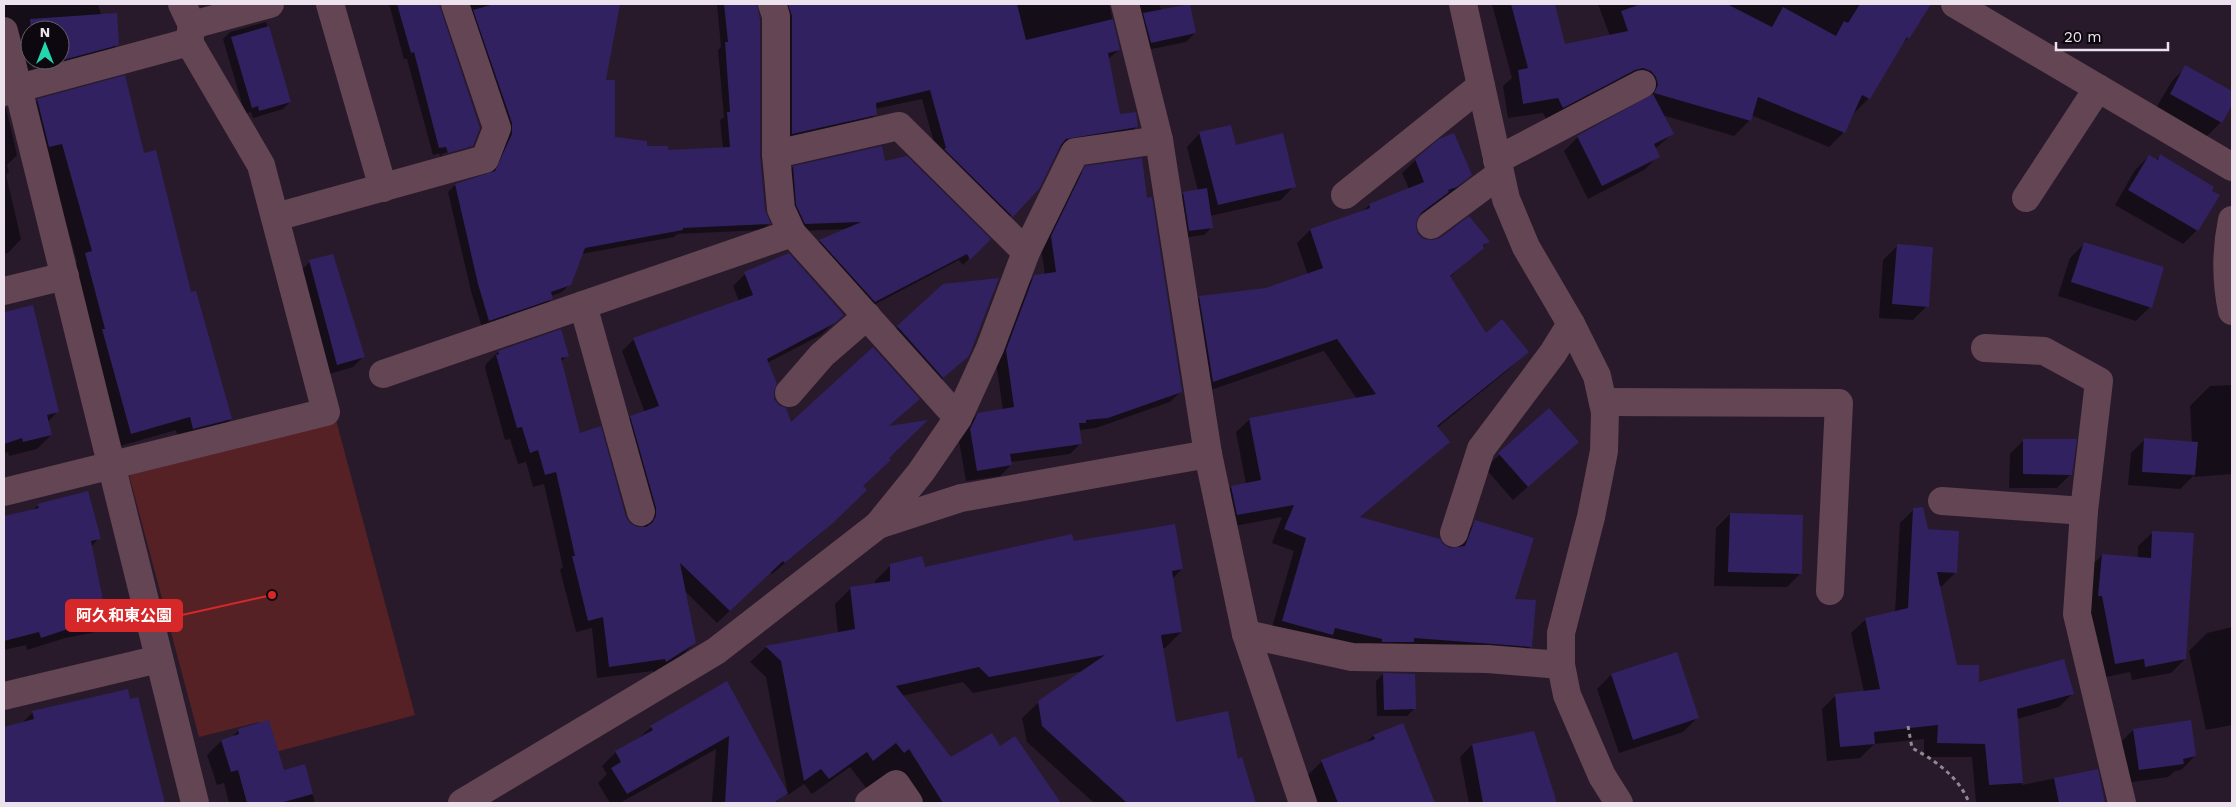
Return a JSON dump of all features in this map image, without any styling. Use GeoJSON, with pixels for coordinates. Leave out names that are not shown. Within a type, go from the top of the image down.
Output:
{"type":"FeatureCollection","features":[{"type":"Feature","properties":{"kind":"street"},"geometry":{"type":"LineString","coordinates":[[11,91],[187,24],[270,4]]}},
{"type":"Feature","properties":{"kind":"street"},"geometry":{"type":"LineString","coordinates":[[330,4],[383,188]]}},
{"type":"Feature","properties":{"kind":"street"},"geometry":{"type":"LineString","coordinates":[[276,217],[485,159],[497,128],[455,4]]}},
{"type":"Feature","properties":{"kind":"street"},"geometry":{"type":"LineString","coordinates":[[772,4],[776,16],[776,154],[781,209],[792,233],[958,418]]}},
{"type":"Feature","properties":{"kind":"street"},"geometry":{"type":"LineString","coordinates":[[1125,4],[1159,140],[1208,454],[1246,634],[1302,803]]}},
{"type":"Feature","properties":{"kind":"street"},"geometry":{"type":"LineString","coordinates":[[1463,4],[1506,198],[1526,247],[1571,324],[1597,376],[1606,412],[1604,451],[1591,517],[1561,633],[1561,665],[1566,696],[1602,776],[1619,803]]}},
{"type":"Feature","properties":{"kind":"street"},"geometry":{"type":"LineString","coordinates":[[1955,4],[2232,167]]}},
{"type":"Feature","properties":{"kind":"street"},"geometry":{"type":"LineString","coordinates":[[4,492],[326,412],[261,165],[187,24]]}},
{"type":"Feature","properties":{"kind":"street"},"geometry":{"type":"LineString","coordinates":[[4,31],[11,91],[65,276],[195,803]]}},
{"type":"Feature","properties":{"kind":"street"},"geometry":{"type":"LineString","coordinates":[[1431,226],[1499,167],[1642,84]]}},
{"type":"Feature","properties":{"kind":"street"},"geometry":{"type":"LineString","coordinates":[[1345,195],[1481,86]]}},
{"type":"Feature","properties":{"kind":"street"},"geometry":{"type":"LineString","coordinates":[[2026,198],[2098,88]]}},
{"type":"Feature","properties":{"kind":"street"},"geometry":{"type":"LineString","coordinates":[[776,154],[899,126],[1026,252]]}},
{"type":"Feature","properties":{"kind":"street"},"geometry":{"type":"LineString","coordinates":[[462,803],[716,651],[878,525],[922,472],[958,418],[990,348],[1026,252],[1075,152],[1159,140]]}},
{"type":"Feature","properties":{"kind":"street"},"geometry":{"type":"LineString","coordinates":[[2232,220],[2229,235],[2228,291],[2232,311]]}},
{"type":"Feature","properties":{"kind":"street"},"geometry":{"type":"LineString","coordinates":[[383,374],[792,233]]}},
{"type":"Feature","properties":{"kind":"street"},"geometry":{"type":"LineString","coordinates":[[4,291],[65,276]]}},
{"type":"Feature","properties":{"kind":"street"},"geometry":{"type":"LineString","coordinates":[[582,305],[642,512]]}},
{"type":"Feature","properties":{"kind":"street"},"geometry":{"type":"LineString","coordinates":[[789,393],[822,355],[867,316]]}},
{"type":"Feature","properties":{"kind":"street"},"geometry":{"type":"LineString","coordinates":[[1454,532],[1481,449],[1553,353],[1571,324]]}},
{"type":"Feature","properties":{"kind":"street"},"geometry":{"type":"LineString","coordinates":[[1985,348],[2044,351],[2099,382],[2084,511],[2077,614],[2122,803]]}},
{"type":"Feature","properties":{"kind":"street"},"geometry":{"type":"LineString","coordinates":[[1603,402],[1839,403],[1830,591]]}},
{"type":"Feature","properties":{"kind":"street"},"geometry":{"type":"LineString","coordinates":[[878,525],[962,498],[1208,454]]}},
{"type":"Feature","properties":{"kind":"street"},"geometry":{"type":"LineString","coordinates":[[1942,500],[2084,511]]}},
{"type":"Feature","properties":{"kind":"street"},"geometry":{"type":"LineString","coordinates":[[1246,634],[1352,657],[1488,659],[1561,665]]}},
{"type":"Feature","properties":{"kind":"street"},"geometry":{"type":"LineString","coordinates":[[4,696],[160,659]]}},
{"type":"Feature","properties":{"kind":"street"},"geometry":{"type":"LineString","coordinates":[[869,803],[896,784],[909,803]]}},
{"type":"Feature","properties":{"kind":"path"},"geometry":{"type":"LineString","coordinates":[[1908,726],[1912,748],[1932,759],[1954,779],[1969,803]]}},
{"type":"Feature","properties":{"kind":"shaded area"},"geometry":{"type":"Polygon","coordinates":[[[336,420],[415,715],[268,754],[259,722],[199,737],[129,475],[336,420]]]}},
{"type":"Feature","properties":{"kind":"building"},"geometry":{"type":"Polygon","coordinates":[[[397,4],[439,4],[480,128],[473,146],[448,153],[446,147],[439,148],[414,52],[411,53],[397,4]]]}},
{"type":"Feature","properties":{"kind":"building"},"geometry":{"type":"Polygon","coordinates":[[[494,4],[620,4],[606,80],[615,80],[615,137],[647,141],[647,146],[668,146],[668,150],[730,147],[727,112],[730,112],[725,42],[728,42],[724,4],[757,4],[760,19],[760,155],[765,210],[771,224],[683,228],[683,230],[585,248],[571,285],[551,292],[553,299],[489,321],[478,284],[455,184],[495,171],[512,134],[512,123],[473,10],[494,4]]]}},
{"type":"Feature","properties":{"kind":"building"},"geometry":{"type":"Polygon","coordinates":[[[788,4],[1017,4],[1026,40],[1113,19],[1120,50],[1108,53],[1120,114],[1136,112],[1138,127],[1066,139],[1061,145],[1039,189],[1013,217],[944,149],[946,148],[930,90],[876,103],[877,115],[792,134],[792,16],[788,4]]]}},
{"type":"Feature","properties":{"kind":"building"},"geometry":{"type":"Polygon","coordinates":[[[1190,4],[1196,33],[1151,43],[1143,13],[1190,4]]]}},
{"type":"Feature","properties":{"kind":"building"},"geometry":{"type":"Polygon","coordinates":[[[1511,4],[1555,4],[1565,44],[1628,31],[1621,11],[1641,4],[1727,4],[1772,27],[1783,7],[1836,36],[1844,21],[1848,23],[1860,4],[1931,4],[1909,39],[1907,37],[1870,99],[1862,95],[1845,133],[1758,97],[1751,121],[1654,93],[1658,85],[1656,77],[1651,71],[1643,68],[1635,70],[1563,108],[1558,98],[1523,104],[1518,70],[1528,68],[1511,4]]]}},
{"type":"Feature","properties":{"kind":"building"},"geometry":{"type":"Polygon","coordinates":[[[117,13],[119,45],[70,58],[70,20],[30,19],[117,13]]]}},
{"type":"Feature","properties":{"kind":"building"},"geometry":{"type":"Polygon","coordinates":[[[269,26],[291,102],[259,111],[258,106],[252,108],[231,37],[269,26]]]}},
{"type":"Feature","properties":{"kind":"building"},"geometry":{"type":"Polygon","coordinates":[[[2185,65],[2232,91],[2232,105],[2222,123],[2170,94],[2185,65]]]}},
{"type":"Feature","properties":{"kind":"building"},"geometry":{"type":"Polygon","coordinates":[[[125,75],[144,153],[156,150],[191,292],[196,291],[232,419],[193,429],[190,417],[131,434],[102,329],[105,329],[85,253],[92,251],[62,144],[49,147],[37,99],[125,75]]]}},
{"type":"Feature","properties":{"kind":"building"},"geometry":{"type":"Polygon","coordinates":[[[1653,94],[1674,134],[1654,144],[1660,157],[1602,186],[1577,136],[1653,94]]]}},
{"type":"Feature","properties":{"kind":"building"},"geometry":{"type":"Polygon","coordinates":[[[1231,125],[1236,145],[1283,133],[1296,187],[1218,205],[1199,132],[1231,125]]]}},
{"type":"Feature","properties":{"kind":"building"},"geometry":{"type":"Polygon","coordinates":[[[1454,133],[1472,175],[1457,187],[1448,190],[1449,192],[1422,212],[1417,219],[1416,227],[1418,234],[1424,239],[1433,240],[1440,238],[1469,216],[1490,242],[1483,245],[1484,248],[1450,276],[1486,333],[1502,319],[1529,352],[1437,426],[1450,442],[1360,517],[1440,539],[1443,544],[1450,548],[1465,546],[1475,520],[1534,538],[1515,599],[1536,600],[1532,647],[1414,638],[1414,642],[1382,642],[1382,639],[1335,628],[1333,635],[1282,621],[1306,538],[1284,529],[1294,505],[1237,515],[1231,486],[1261,480],[1249,418],[1376,394],[1337,339],[1213,382],[1199,296],[1266,288],[1323,268],[1310,229],[1370,208],[1369,204],[1424,182],[1415,159],[1439,139],[1454,133]]]}},
{"type":"Feature","properties":{"kind":"building"},"geometry":{"type":"Polygon","coordinates":[[[882,146],[885,161],[907,156],[991,239],[970,260],[967,254],[875,302],[819,240],[861,222],[805,224],[796,205],[793,166],[882,146]]]}},
{"type":"Feature","properties":{"kind":"building"},"geometry":{"type":"Polygon","coordinates":[[[2160,154],[2214,187],[2212,191],[2220,195],[2198,231],[2128,190],[2149,155],[2158,160],[2160,154]]]}},
{"type":"Feature","properties":{"kind":"building"},"geometry":{"type":"Polygon","coordinates":[[[1142,158],[1147,198],[1152,197],[1182,392],[1108,418],[1086,420],[1086,423],[1079,423],[1082,444],[1010,454],[1012,465],[977,471],[970,429],[978,413],[1014,407],[1006,350],[1034,275],[1056,272],[1051,236],[1085,166],[1142,158]]]}},
{"type":"Feature","properties":{"kind":"building"},"geometry":{"type":"Polygon","coordinates":[[[1207,188],[1213,228],[1189,231],[1183,192],[1207,188]]]}},
{"type":"Feature","properties":{"kind":"building"},"geometry":{"type":"Polygon","coordinates":[[[2084,242],[2164,267],[2152,308],[2071,282],[2084,242]]]}},
{"type":"Feature","properties":{"kind":"building"},"geometry":{"type":"Polygon","coordinates":[[[1897,244],[1933,247],[1929,307],[1892,304],[1897,244]]]}},
{"type":"Feature","properties":{"kind":"building"},"geometry":{"type":"Polygon","coordinates":[[[789,253],[844,315],[835,323],[767,359],[777,384],[774,391],[774,399],[779,405],[786,408],[791,422],[873,347],[920,399],[889,426],[928,420],[889,458],[891,460],[863,486],[867,490],[833,523],[785,563],[783,561],[730,611],[680,563],[696,643],[666,662],[665,659],[609,667],[603,617],[588,621],[572,556],[575,556],[556,472],[545,475],[538,450],[530,453],[522,427],[517,428],[496,355],[499,354],[498,351],[561,329],[569,356],[561,358],[580,433],[601,426],[626,517],[630,523],[637,527],[646,527],[652,523],[656,516],[656,508],[630,416],[659,406],[633,338],[753,295],[744,272],[789,253]]]}},
{"type":"Feature","properties":{"kind":"building"},"geometry":{"type":"Polygon","coordinates":[[[333,254],[365,357],[337,365],[309,260],[333,254]]]}},
{"type":"Feature","properties":{"kind":"building"},"geometry":{"type":"Polygon","coordinates":[[[999,278],[969,356],[943,378],[897,326],[943,284],[999,278]]]}},
{"type":"Feature","properties":{"kind":"building"},"geometry":{"type":"Polygon","coordinates":[[[33,305],[59,412],[47,415],[52,435],[23,442],[22,438],[4,444],[4,312],[33,305]]]}},
{"type":"Feature","properties":{"kind":"building"},"geometry":{"type":"Polygon","coordinates":[[[1549,408],[1579,442],[1528,487],[1498,453],[1549,408]]]}},
{"type":"Feature","properties":{"kind":"building"},"geometry":{"type":"Polygon","coordinates":[[[2144,438],[2198,442],[2195,475],[2142,472],[2144,438]]]}},
{"type":"Feature","properties":{"kind":"building"},"geometry":{"type":"Polygon","coordinates":[[[2023,439],[2077,439],[2072,475],[2023,474],[2023,439]]]}},
{"type":"Feature","properties":{"kind":"building"},"geometry":{"type":"Polygon","coordinates":[[[88,491],[101,539],[91,541],[107,620],[80,625],[41,638],[39,632],[4,641],[4,516],[39,508],[37,504],[88,491]]]}},
{"type":"Feature","properties":{"kind":"building"},"geometry":{"type":"Polygon","coordinates":[[[1923,507],[1928,529],[1959,531],[1957,573],[1937,572],[1957,665],[1979,665],[1979,682],[2064,659],[2074,694],[2017,709],[2023,783],[1989,785],[1985,744],[1937,743],[1938,725],[1874,732],[1875,744],[1840,747],[1835,694],[1880,689],[1865,618],[1908,608],[1913,508],[1923,507]]]}},
{"type":"Feature","properties":{"kind":"building"},"geometry":{"type":"Polygon","coordinates":[[[1730,513],[1803,515],[1802,574],[1728,572],[1730,513]]]}},
{"type":"Feature","properties":{"kind":"building"},"geometry":{"type":"Polygon","coordinates":[[[1175,524],[1183,569],[1172,571],[1182,632],[1161,635],[1176,722],[1228,711],[1238,759],[1242,757],[1256,803],[1127,803],[1042,726],[1038,701],[1105,655],[989,677],[979,667],[896,686],[951,757],[992,733],[1000,746],[1015,736],[1061,803],[943,803],[909,749],[904,753],[896,743],[873,761],[867,752],[829,779],[821,769],[804,781],[781,661],[765,646],[855,629],[850,587],[890,581],[890,564],[922,556],[925,567],[1072,534],[1074,541],[1175,524]]]}},
{"type":"Feature","properties":{"kind":"building"},"geometry":{"type":"Polygon","coordinates":[[[2152,531],[2194,533],[2186,659],[2145,667],[2144,659],[2115,664],[2102,596],[2098,596],[2102,554],[2151,558],[2152,531]]]}},
{"type":"Feature","properties":{"kind":"building"},"geometry":{"type":"Polygon","coordinates":[[[1677,652],[1699,718],[1633,740],[1611,674],[1677,652]]]}},
{"type":"Feature","properties":{"kind":"building"},"geometry":{"type":"Polygon","coordinates":[[[1383,673],[1415,674],[1416,709],[1384,710],[1383,673]]]}},
{"type":"Feature","properties":{"kind":"building"},"geometry":{"type":"Polygon","coordinates":[[[727,681],[788,793],[774,803],[725,803],[729,736],[627,794],[611,768],[621,762],[615,751],[653,730],[650,726],[727,681]]]}},
{"type":"Feature","properties":{"kind":"building"},"geometry":{"type":"Polygon","coordinates":[[[128,689],[130,699],[138,697],[165,803],[4,803],[4,727],[34,719],[32,711],[128,689]]]}},
{"type":"Feature","properties":{"kind":"building"},"geometry":{"type":"Polygon","coordinates":[[[269,720],[284,770],[305,764],[313,794],[280,803],[247,803],[238,770],[231,772],[221,740],[239,734],[238,729],[269,720]]]}},
{"type":"Feature","properties":{"kind":"building"},"geometry":{"type":"Polygon","coordinates":[[[2191,720],[2196,756],[2183,759],[2184,764],[2139,770],[2133,729],[2191,720]]]}},
{"type":"Feature","properties":{"kind":"building"},"geometry":{"type":"Polygon","coordinates":[[[1403,723],[1435,803],[1338,803],[1321,760],[1375,739],[1373,735],[1403,723]]]}},
{"type":"Feature","properties":{"kind":"building"},"geometry":{"type":"Polygon","coordinates":[[[1534,731],[1557,803],[1483,803],[1472,744],[1534,731]]]}},
{"type":"Feature","properties":{"kind":"building"},"geometry":{"type":"Polygon","coordinates":[[[2098,769],[2105,803],[2059,803],[2054,778],[2098,769]]]}},
{"type":"Feature","properties":{"kind":"place","name":"阿久和東公園"},"geometry":{"type":"Point","coordinates":[272,595]}}]}
